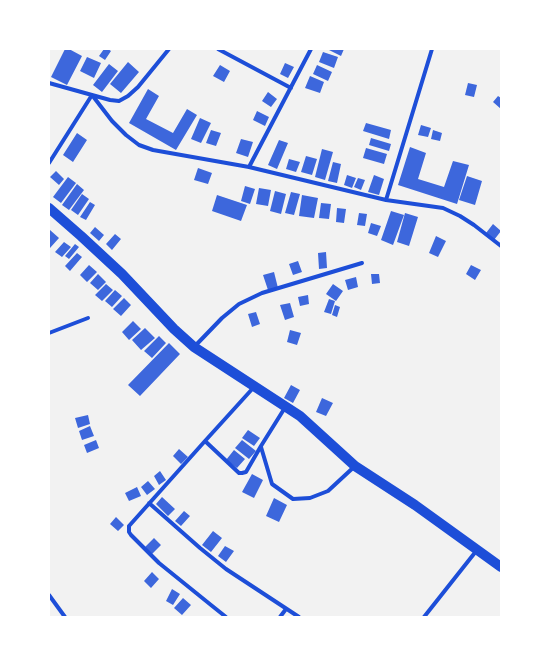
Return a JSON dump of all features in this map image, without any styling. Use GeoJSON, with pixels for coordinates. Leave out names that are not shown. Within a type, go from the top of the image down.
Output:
{"type":"FeatureCollection","features":[{"type":"Feature","properties":{"kind":"main road"},"geometry":{"type":"LineString","coordinates":[[49,208],[122,274],[174,330],[194,346],[300,416],[355,466],[415,505],[501,568]]}},
{"type":"Feature","properties":{"kind":"street"},"geometry":{"type":"LineString","coordinates":[[49,84],[110,100],[119,100],[128,96],[138,87],[169,49]]}},
{"type":"Feature","properties":{"kind":"street"},"geometry":{"type":"LineString","coordinates":[[218,49],[291,88]]}},
{"type":"Feature","properties":{"kind":"street"},"geometry":{"type":"LineString","coordinates":[[249,167],[311,49]]}},
{"type":"Feature","properties":{"kind":"street"},"geometry":{"type":"LineString","coordinates":[[386,200],[432,49]]}},
{"type":"Feature","properties":{"kind":"street"},"geometry":{"type":"LineString","coordinates":[[49,163],[92,95]]}},
{"type":"Feature","properties":{"kind":"street"},"geometry":{"type":"LineString","coordinates":[[92,95],[112,121],[126,135],[139,144],[152,150],[249,167],[386,200],[443,208],[460,216],[501,246]]}},
{"type":"Feature","properties":{"kind":"street"},"geometry":{"type":"LineString","coordinates":[[194,346],[222,318],[239,304],[262,292],[362,263]]}},
{"type":"Feature","properties":{"kind":"street"},"geometry":{"type":"LineString","coordinates":[[49,333],[88,318]]}},
{"type":"Feature","properties":{"kind":"street"},"geometry":{"type":"LineString","coordinates":[[226,617],[159,563],[129,532],[129,526],[255,386]]}},
{"type":"Feature","properties":{"kind":"street"},"geometry":{"type":"LineString","coordinates":[[205,442],[239,473],[246,472],[286,406]]}},
{"type":"Feature","properties":{"kind":"street"},"geometry":{"type":"LineString","coordinates":[[261,446],[272,484],[293,499],[310,498],[328,491],[355,466]]}},
{"type":"Feature","properties":{"kind":"street"},"geometry":{"type":"LineString","coordinates":[[149,503],[226,569],[299,617]]}},
{"type":"Feature","properties":{"kind":"street"},"geometry":{"type":"LineString","coordinates":[[424,617],[477,550]]}},
{"type":"Feature","properties":{"kind":"street"},"geometry":{"type":"LineString","coordinates":[[49,595],[65,617]]}},
{"type":"Feature","properties":{"kind":"street"},"geometry":{"type":"LineString","coordinates":[[280,617],[286,609]]}},
{"type":"Feature","properties":{"kind":"building"},"geometry":{"type":"Polygon","coordinates":[[[65,49],[69,49],[82,56],[67,85],[51,77],[65,49]]]}},
{"type":"Feature","properties":{"kind":"building"},"geometry":{"type":"Polygon","coordinates":[[[104,49],[111,51],[105,60],[99,56],[104,49]]]}},
{"type":"Feature","properties":{"kind":"building"},"geometry":{"type":"Polygon","coordinates":[[[327,49],[344,49],[341,56],[327,49]]]}},
{"type":"Feature","properties":{"kind":"building"},"geometry":{"type":"Polygon","coordinates":[[[323,52],[338,57],[334,68],[319,62],[323,52]]]}},
{"type":"Feature","properties":{"kind":"building"},"geometry":{"type":"Polygon","coordinates":[[[87,57],[101,63],[94,78],[80,71],[87,57]]]}},
{"type":"Feature","properties":{"kind":"building"},"geometry":{"type":"Polygon","coordinates":[[[128,62],[139,72],[121,93],[110,84],[128,62]]]}},
{"type":"Feature","properties":{"kind":"building"},"geometry":{"type":"Polygon","coordinates":[[[285,63],[294,67],[288,78],[280,74],[285,63]]]}},
{"type":"Feature","properties":{"kind":"building"},"geometry":{"type":"Polygon","coordinates":[[[109,64],[118,71],[102,92],[93,85],[109,64]]]}},
{"type":"Feature","properties":{"kind":"building"},"geometry":{"type":"Polygon","coordinates":[[[220,65],[230,71],[224,82],[213,76],[220,65]]]}},
{"type":"Feature","properties":{"kind":"building"},"geometry":{"type":"Polygon","coordinates":[[[317,65],[332,72],[328,81],[313,74],[317,65]]]}},
{"type":"Feature","properties":{"kind":"building"},"geometry":{"type":"Polygon","coordinates":[[[310,76],[324,82],[320,93],[305,88],[310,76]]]}},
{"type":"Feature","properties":{"kind":"building"},"geometry":{"type":"Polygon","coordinates":[[[468,83],[477,85],[474,97],[465,95],[468,83]]]}},
{"type":"Feature","properties":{"kind":"building"},"geometry":{"type":"Polygon","coordinates":[[[148,89],[159,96],[146,119],[173,133],[187,109],[197,115],[176,150],[129,123],[148,89]]]}},
{"type":"Feature","properties":{"kind":"building"},"geometry":{"type":"Polygon","coordinates":[[[268,92],[277,99],[271,107],[262,101],[268,92]]]}},
{"type":"Feature","properties":{"kind":"building"},"geometry":{"type":"Polygon","coordinates":[[[498,96],[501,98],[501,109],[493,102],[498,96]]]}},
{"type":"Feature","properties":{"kind":"building"},"geometry":{"type":"Polygon","coordinates":[[[257,111],[269,117],[265,126],[253,120],[257,111]]]}},
{"type":"Feature","properties":{"kind":"building"},"geometry":{"type":"Polygon","coordinates":[[[200,118],[211,123],[201,143],[191,139],[200,118]]]}},
{"type":"Feature","properties":{"kind":"building"},"geometry":{"type":"Polygon","coordinates":[[[366,123],[391,130],[389,139],[363,131],[366,123]]]}},
{"type":"Feature","properties":{"kind":"building"},"geometry":{"type":"Polygon","coordinates":[[[421,125],[431,128],[428,137],[418,135],[421,125]]]}},
{"type":"Feature","properties":{"kind":"building"},"geometry":{"type":"Polygon","coordinates":[[[211,130],[221,133],[216,146],[206,143],[211,130]]]}},
{"type":"Feature","properties":{"kind":"building"},"geometry":{"type":"Polygon","coordinates":[[[433,130],[442,133],[440,141],[431,139],[433,130]]]}},
{"type":"Feature","properties":{"kind":"building"},"geometry":{"type":"Polygon","coordinates":[[[77,133],[87,140],[73,162],[63,155],[77,133]]]}},
{"type":"Feature","properties":{"kind":"building"},"geometry":{"type":"Polygon","coordinates":[[[371,138],[391,144],[389,151],[369,145],[371,138]]]}},
{"type":"Feature","properties":{"kind":"building"},"geometry":{"type":"Polygon","coordinates":[[[241,139],[253,142],[248,157],[236,153],[241,139]]]}},
{"type":"Feature","properties":{"kind":"building"},"geometry":{"type":"Polygon","coordinates":[[[279,140],[288,143],[277,169],[268,165],[279,140]]]}},
{"type":"Feature","properties":{"kind":"building"},"geometry":{"type":"Polygon","coordinates":[[[410,147],[426,153],[418,179],[444,187],[453,161],[469,165],[457,204],[398,185],[410,147]]]}},
{"type":"Feature","properties":{"kind":"building"},"geometry":{"type":"Polygon","coordinates":[[[366,148],[387,154],[384,164],[363,158],[366,148]]]}},
{"type":"Feature","properties":{"kind":"building"},"geometry":{"type":"Polygon","coordinates":[[[322,149],[333,152],[325,180],[315,177],[322,149]]]}},
{"type":"Feature","properties":{"kind":"building"},"geometry":{"type":"Polygon","coordinates":[[[306,156],[317,159],[312,175],[301,172],[306,156]]]}},
{"type":"Feature","properties":{"kind":"building"},"geometry":{"type":"Polygon","coordinates":[[[289,159],[300,162],[296,172],[286,169],[289,159]]]}},
{"type":"Feature","properties":{"kind":"building"},"geometry":{"type":"Polygon","coordinates":[[[333,162],[341,164],[337,183],[328,181],[333,162]]]}},
{"type":"Feature","properties":{"kind":"building"},"geometry":{"type":"Polygon","coordinates":[[[198,168],[212,173],[208,184],[194,180],[198,168]]]}},
{"type":"Feature","properties":{"kind":"building"},"geometry":{"type":"Polygon","coordinates":[[[56,171],[64,179],[59,185],[50,177],[56,171]]]}},
{"type":"Feature","properties":{"kind":"building"},"geometry":{"type":"Polygon","coordinates":[[[347,175],[356,178],[352,188],[344,185],[347,175]]]}},
{"type":"Feature","properties":{"kind":"building"},"geometry":{"type":"Polygon","coordinates":[[[374,175],[384,179],[379,195],[368,192],[374,175]]]}},
{"type":"Feature","properties":{"kind":"building"},"geometry":{"type":"Polygon","coordinates":[[[467,176],[482,181],[475,205],[459,200],[467,176]]]}},
{"type":"Feature","properties":{"kind":"building"},"geometry":{"type":"Polygon","coordinates":[[[68,177],[76,183],[61,203],[53,197],[68,177]]]}},
{"type":"Feature","properties":{"kind":"building"},"geometry":{"type":"Polygon","coordinates":[[[358,178],[365,180],[361,190],[354,187],[358,178]]]}},
{"type":"Feature","properties":{"kind":"building"},"geometry":{"type":"Polygon","coordinates":[[[77,184],[84,190],[69,210],[62,205],[77,184]]]}},
{"type":"Feature","properties":{"kind":"building"},"geometry":{"type":"Polygon","coordinates":[[[245,186],[255,189],[250,204],[241,201],[245,186]]]}},
{"type":"Feature","properties":{"kind":"building"},"geometry":{"type":"Polygon","coordinates":[[[259,188],[271,190],[268,206],[256,204],[259,188]]]}},
{"type":"Feature","properties":{"kind":"building"},"geometry":{"type":"Polygon","coordinates":[[[275,191],[286,194],[281,214],[270,211],[275,191]]]}},
{"type":"Feature","properties":{"kind":"building"},"geometry":{"type":"Polygon","coordinates":[[[291,192],[300,194],[294,215],[285,213],[291,192]]]}},
{"type":"Feature","properties":{"kind":"building"},"geometry":{"type":"Polygon","coordinates":[[[82,194],[89,199],[78,215],[71,210],[82,194]]]}},
{"type":"Feature","properties":{"kind":"building"},"geometry":{"type":"Polygon","coordinates":[[[217,195],[247,205],[241,221],[212,211],[217,195]]]}},
{"type":"Feature","properties":{"kind":"building"},"geometry":{"type":"Polygon","coordinates":[[[302,195],[318,198],[314,218],[299,216],[302,195]]]}},
{"type":"Feature","properties":{"kind":"building"},"geometry":{"type":"Polygon","coordinates":[[[90,202],[95,205],[86,220],[80,217],[90,202]]]}},
{"type":"Feature","properties":{"kind":"building"},"geometry":{"type":"Polygon","coordinates":[[[321,203],[331,204],[329,219],[319,218],[321,203]]]}},
{"type":"Feature","properties":{"kind":"building"},"geometry":{"type":"Polygon","coordinates":[[[337,208],[346,209],[344,223],[336,222],[337,208]]]}},
{"type":"Feature","properties":{"kind":"building"},"geometry":{"type":"Polygon","coordinates":[[[391,211],[404,215],[393,245],[381,240],[391,211]]]}},
{"type":"Feature","properties":{"kind":"building"},"geometry":{"type":"Polygon","coordinates":[[[359,213],[367,214],[365,226],[357,225],[359,213]]]}},
{"type":"Feature","properties":{"kind":"building"},"geometry":{"type":"Polygon","coordinates":[[[405,213],[418,217],[409,246],[397,242],[405,213]]]}},
{"type":"Feature","properties":{"kind":"building"},"geometry":{"type":"Polygon","coordinates":[[[371,223],[381,226],[377,236],[368,233],[371,223]]]}},
{"type":"Feature","properties":{"kind":"building"},"geometry":{"type":"Polygon","coordinates":[[[493,224],[501,231],[494,240],[486,233],[493,224]]]}},
{"type":"Feature","properties":{"kind":"building"},"geometry":{"type":"Polygon","coordinates":[[[95,227],[104,235],[99,241],[90,233],[95,227]]]}},
{"type":"Feature","properties":{"kind":"building"},"geometry":{"type":"Polygon","coordinates":[[[50,230],[59,238],[50,248],[49,231],[50,230]]]}},
{"type":"Feature","properties":{"kind":"building"},"geometry":{"type":"Polygon","coordinates":[[[115,234],[121,239],[112,250],[106,244],[115,234]]]}},
{"type":"Feature","properties":{"kind":"building"},"geometry":{"type":"Polygon","coordinates":[[[436,236],[446,241],[438,257],[429,253],[436,236]]]}},
{"type":"Feature","properties":{"kind":"building"},"geometry":{"type":"Polygon","coordinates":[[[64,242],[71,247],[62,257],[55,252],[64,242]]]}},
{"type":"Feature","properties":{"kind":"building"},"geometry":{"type":"Polygon","coordinates":[[[75,244],[79,247],[69,259],[65,256],[75,244]]]}},
{"type":"Feature","properties":{"kind":"building"},"geometry":{"type":"Polygon","coordinates":[[[326,252],[327,268],[319,269],[318,253],[326,252]]]}},
{"type":"Feature","properties":{"kind":"building"},"geometry":{"type":"Polygon","coordinates":[[[77,253],[82,257],[70,271],[65,266],[77,253]]]}},
{"type":"Feature","properties":{"kind":"building"},"geometry":{"type":"Polygon","coordinates":[[[298,261],[302,272],[293,275],[289,264],[298,261]]]}},
{"type":"Feature","properties":{"kind":"building"},"geometry":{"type":"Polygon","coordinates":[[[89,265],[97,272],[87,282],[80,275],[89,265]]]}},
{"type":"Feature","properties":{"kind":"building"},"geometry":{"type":"Polygon","coordinates":[[[471,265],[481,270],[475,280],[466,274],[471,265]]]}},
{"type":"Feature","properties":{"kind":"building"},"geometry":{"type":"Polygon","coordinates":[[[274,272],[278,288],[268,290],[263,275],[274,272]]]}},
{"type":"Feature","properties":{"kind":"building"},"geometry":{"type":"Polygon","coordinates":[[[98,274],[106,282],[98,290],[90,283],[98,274]]]}},
{"type":"Feature","properties":{"kind":"building"},"geometry":{"type":"Polygon","coordinates":[[[371,274],[379,274],[380,283],[372,284],[371,274]]]}},
{"type":"Feature","properties":{"kind":"building"},"geometry":{"type":"Polygon","coordinates":[[[356,277],[358,287],[348,290],[345,280],[356,277]]]}},
{"type":"Feature","properties":{"kind":"building"},"geometry":{"type":"Polygon","coordinates":[[[106,284],[113,290],[102,301],[95,295],[106,284]]]}},
{"type":"Feature","properties":{"kind":"building"},"geometry":{"type":"Polygon","coordinates":[[[333,284],[343,291],[336,301],[326,294],[333,284]]]}},
{"type":"Feature","properties":{"kind":"building"},"geometry":{"type":"Polygon","coordinates":[[[115,290],[122,296],[112,307],[105,301],[115,290]]]}},
{"type":"Feature","properties":{"kind":"building"},"geometry":{"type":"Polygon","coordinates":[[[308,295],[309,304],[300,306],[298,297],[308,295]]]}},
{"type":"Feature","properties":{"kind":"building"},"geometry":{"type":"Polygon","coordinates":[[[124,298],[131,305],[121,316],[113,309],[124,298]]]}},
{"type":"Feature","properties":{"kind":"building"},"geometry":{"type":"Polygon","coordinates":[[[329,299],[335,301],[331,314],[324,312],[329,299]]]}},
{"type":"Feature","properties":{"kind":"building"},"geometry":{"type":"Polygon","coordinates":[[[290,303],[294,317],[285,320],[280,305],[290,303]]]}},
{"type":"Feature","properties":{"kind":"building"},"geometry":{"type":"Polygon","coordinates":[[[335,305],[340,307],[337,317],[332,315],[335,305]]]}},
{"type":"Feature","properties":{"kind":"building"},"geometry":{"type":"Polygon","coordinates":[[[256,312],[260,324],[252,327],[248,314],[256,312]]]}},
{"type":"Feature","properties":{"kind":"building"},"geometry":{"type":"Polygon","coordinates":[[[133,321],[141,329],[129,340],[122,332],[133,321]]]}},
{"type":"Feature","properties":{"kind":"building"},"geometry":{"type":"Polygon","coordinates":[[[145,328],[155,338],[141,350],[132,340],[145,328]]]}},
{"type":"Feature","properties":{"kind":"building"},"geometry":{"type":"Polygon","coordinates":[[[290,330],[301,333],[297,345],[287,342],[290,330]]]}},
{"type":"Feature","properties":{"kind":"building"},"geometry":{"type":"Polygon","coordinates":[[[159,336],[166,343],[152,358],[144,351],[159,336]]]}},
{"type":"Feature","properties":{"kind":"building"},"geometry":{"type":"Polygon","coordinates":[[[169,343],[180,354],[140,396],[128,385],[169,343]]]}},
{"type":"Feature","properties":{"kind":"building"},"geometry":{"type":"Polygon","coordinates":[[[291,385],[300,390],[293,403],[284,398],[291,385]]]}},
{"type":"Feature","properties":{"kind":"building"},"geometry":{"type":"Polygon","coordinates":[[[322,398],[333,403],[326,416],[316,412],[322,398]]]}},
{"type":"Feature","properties":{"kind":"building"},"geometry":{"type":"Polygon","coordinates":[[[88,415],[90,424],[78,428],[75,418],[88,415]]]}},
{"type":"Feature","properties":{"kind":"building"},"geometry":{"type":"Polygon","coordinates":[[[90,426],[94,436],[82,440],[79,431],[90,426]]]}},
{"type":"Feature","properties":{"kind":"building"},"geometry":{"type":"Polygon","coordinates":[[[248,430],[260,438],[254,446],[242,438],[248,430]]]}},
{"type":"Feature","properties":{"kind":"building"},"geometry":{"type":"Polygon","coordinates":[[[96,440],[99,448],[87,453],[84,445],[96,440]]]}},
{"type":"Feature","properties":{"kind":"building"},"geometry":{"type":"Polygon","coordinates":[[[242,440],[256,451],[249,459],[235,448],[242,440]]]}},
{"type":"Feature","properties":{"kind":"building"},"geometry":{"type":"Polygon","coordinates":[[[179,449],[188,457],[181,464],[173,456],[179,449]]]}},
{"type":"Feature","properties":{"kind":"building"},"geometry":{"type":"Polygon","coordinates":[[[234,450],[245,459],[237,468],[226,460],[234,450]]]}},
{"type":"Feature","properties":{"kind":"building"},"geometry":{"type":"Polygon","coordinates":[[[160,471],[166,480],[159,485],[154,476],[160,471]]]}},
{"type":"Feature","properties":{"kind":"building"},"geometry":{"type":"Polygon","coordinates":[[[252,474],[263,480],[254,498],[242,492],[252,474]]]}},
{"type":"Feature","properties":{"kind":"building"},"geometry":{"type":"Polygon","coordinates":[[[148,481],[155,489],[147,495],[141,487],[148,481]]]}},
{"type":"Feature","properties":{"kind":"building"},"geometry":{"type":"Polygon","coordinates":[[[137,487],[141,496],[129,501],[125,493],[137,487]]]}},
{"type":"Feature","properties":{"kind":"building"},"geometry":{"type":"Polygon","coordinates":[[[162,497],[175,509],[168,516],[156,504],[162,497]]]}},
{"type":"Feature","properties":{"kind":"building"},"geometry":{"type":"Polygon","coordinates":[[[274,498],[287,505],[279,522],[266,516],[274,498]]]}},
{"type":"Feature","properties":{"kind":"building"},"geometry":{"type":"Polygon","coordinates":[[[184,511],[190,516],[181,526],[175,521],[184,511]]]}},
{"type":"Feature","properties":{"kind":"building"},"geometry":{"type":"Polygon","coordinates":[[[116,517],[124,525],[118,531],[110,524],[116,517]]]}},
{"type":"Feature","properties":{"kind":"building"},"geometry":{"type":"Polygon","coordinates":[[[213,531],[222,538],[211,552],[202,545],[213,531]]]}},
{"type":"Feature","properties":{"kind":"building"},"geometry":{"type":"Polygon","coordinates":[[[154,538],[161,545],[152,554],[145,547],[154,538]]]}},
{"type":"Feature","properties":{"kind":"building"},"geometry":{"type":"Polygon","coordinates":[[[225,546],[234,551],[226,562],[218,556],[225,546]]]}},
{"type":"Feature","properties":{"kind":"building"},"geometry":{"type":"Polygon","coordinates":[[[152,572],[159,579],[151,588],[144,581],[152,572]]]}},
{"type":"Feature","properties":{"kind":"building"},"geometry":{"type":"Polygon","coordinates":[[[172,589],[180,594],[173,605],[166,601],[172,589]]]}},
{"type":"Feature","properties":{"kind":"building"},"geometry":{"type":"Polygon","coordinates":[[[183,598],[191,605],[182,615],[174,608],[183,598]]]}}]}
